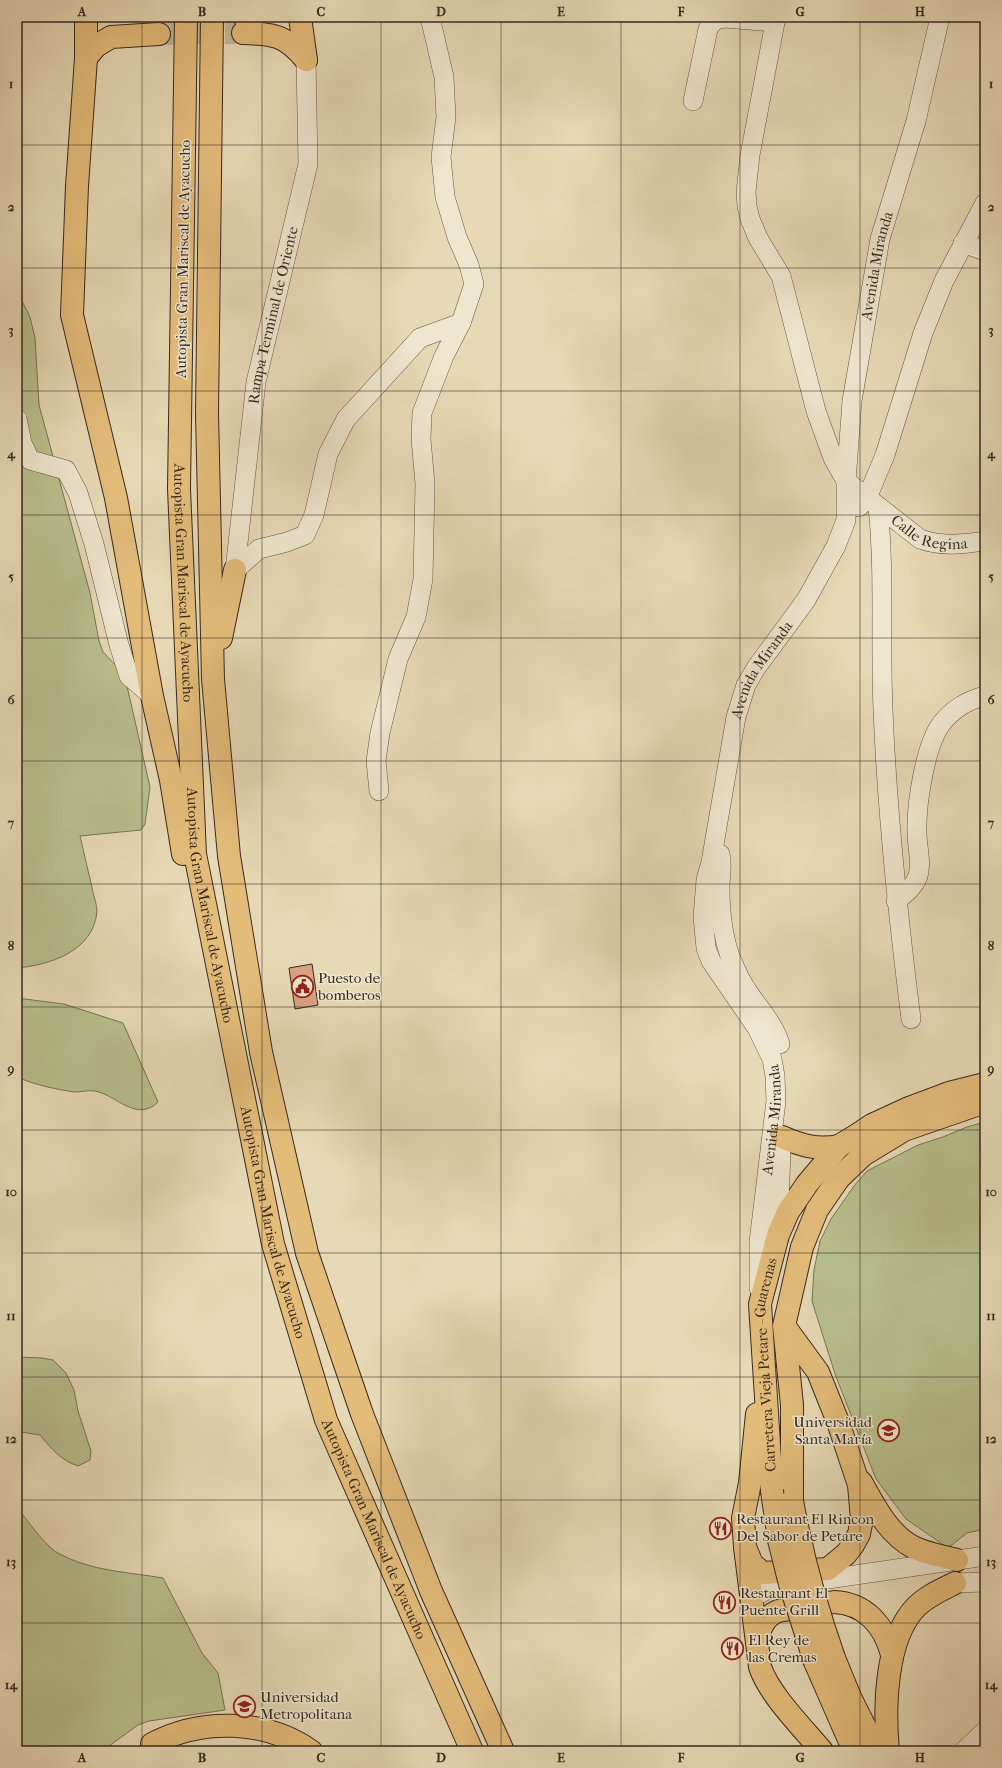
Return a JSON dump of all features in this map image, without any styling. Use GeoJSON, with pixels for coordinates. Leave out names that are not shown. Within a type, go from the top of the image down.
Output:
{"type":"FeatureCollection","features":[{"type":"Feature","properties":{"kind":"main road"},"geometry":{"type":"LineString","coordinates":[[86,17],[86,58],[77,186],[72,315],[116,498],[152,696],[171,780],[186,873],[216,956]]}},
{"type":"Feature","properties":{"kind":"main road","name":"Autopista Gran Mariscal de Ayacucho"},"geometry":{"type":"LineString","coordinates":[[186,17],[179,489],[195,854],[273,1244],[326,1420],[472,1751]]}},
{"type":"Feature","properties":{"kind":"main road","name":"Autopista Gran Mariscal de Ayacucho"},"geometry":{"type":"LineString","coordinates":[[212,17],[207,413],[214,679],[229,856],[261,1052],[308,1253],[362,1414],[431,1591],[503,1751]]}},
{"type":"Feature","properties":{"kind":"main road"},"geometry":{"type":"LineString","coordinates":[[300,17],[306,60]]}},
{"type":"Feature","properties":{"kind":"main road"},"geometry":{"type":"LineString","coordinates":[[247,22],[295,47],[306,60]]}},
{"type":"Feature","properties":{"kind":"main road"},"geometry":{"type":"LineString","coordinates":[[86,58],[96,46],[111,37],[158,34]]}},
{"type":"Feature","properties":{"kind":"main road"},"geometry":{"type":"LineString","coordinates":[[214,679],[235,570]]}},
{"type":"Feature","properties":{"kind":"main road","name":"Carretera Vieja Petare - Guarenas"},"geometry":{"type":"LineString","coordinates":[[854,1751],[825,1660],[790,1584],[779,1540],[772,1491],[760,1304],[778,1235],[788,1212],[811,1179],[839,1146],[872,1125],[909,1108],[949,1093],[985,1084]]}},
{"type":"Feature","properties":{"kind":"main road","name":"Carretera Vieja Petare - Guarenas"},"geometry":{"type":"LineString","coordinates":[[877,1751],[850,1697],[825,1660],[822,1624],[800,1544],[792,1501],[792,1405],[784,1326],[802,1247],[809,1228],[817,1210],[839,1178],[863,1155],[904,1130],[985,1102]]}},
{"type":"Feature","properties":{"kind":"main road"},"geometry":{"type":"LineString","coordinates":[[782,1137],[802,1146],[811,1148],[839,1146]]}},
{"type":"Feature","properties":{"kind":"main road"},"geometry":{"type":"LineString","coordinates":[[745,1547],[752,1564],[763,1574],[828,1569],[846,1554],[859,1534],[862,1519],[861,1502],[853,1467],[838,1422],[818,1372],[784,1326],[778,1235]]}},
{"type":"Feature","properties":{"kind":"main road"},"geometry":{"type":"LineString","coordinates":[[764,1365],[750,1483],[743,1518],[758,1659],[763,1676],[774,1693],[822,1751]]}},
{"type":"Feature","properties":{"kind":"main road"},"geometry":{"type":"LineString","coordinates":[[853,1467],[870,1498],[891,1530],[912,1546],[928,1553],[957,1560]]}},
{"type":"Feature","properties":{"kind":"main road"},"geometry":{"type":"LineString","coordinates":[[888,1751],[886,1711],[892,1655],[903,1628],[915,1608],[930,1595],[955,1583]]}},
{"type":"Feature","properties":{"kind":"main road"},"geometry":{"type":"LineString","coordinates":[[758,1659],[759,1632],[763,1623],[772,1614],[778,1610],[834,1602],[854,1606],[871,1617],[889,1640],[892,1655]]}},
{"type":"Feature","properties":{"kind":"main road"},"geometry":{"type":"LineString","coordinates":[[152,1744],[166,1736],[194,1728],[234,1726],[272,1732],[299,1743],[310,1751]]}},
{"type":"Feature","properties":{"kind":"street"},"geometry":{"type":"LineString","coordinates":[[379,791],[376,761],[380,733],[398,660],[416,617],[423,579],[425,484],[421,439],[422,414],[444,356],[461,323],[474,284],[470,265],[444,197],[441,157],[446,117],[444,77],[430,17]]}},
{"type":"Feature","properties":{"kind":"street","name":"Avenida Miranda"},"geometry":{"type":"LineString","coordinates":[[760,1304],[759,1242],[776,1101],[775,1076],[772,1059],[757,1028],[711,961],[706,948],[702,917],[704,900],[736,717],[746,685],[756,668],[806,600],[836,546],[846,520],[846,481],[852,401],[880,239],[916,121],[940,17]]}},
{"type":"Feature","properties":{"kind":"street"},"geometry":{"type":"LineString","coordinates":[[693,101],[708,28],[712,22],[717,19],[725,18],[776,20],[750,155],[746,192],[747,206],[750,219],[758,238],[781,276],[816,411],[833,458],[846,481]]}},
{"type":"Feature","properties":{"kind":"street","name":"Rampa Terminal de Oriente"},"geometry":{"type":"LineString","coordinates":[[235,570],[256,382],[308,164],[306,60]]}},
{"type":"Feature","properties":{"kind":"street","name":"Avenida Miranda"},"geometry":{"type":"LineString","coordinates":[[846,520],[873,503],[885,455],[923,333],[944,281],[985,203]]}},
{"type":"Feature","properties":{"kind":"street"},"geometry":{"type":"LineString","coordinates":[[963,243],[985,251]]}},
{"type":"Feature","properties":{"kind":"street"},"geometry":{"type":"LineString","coordinates":[[235,570],[259,549],[287,542],[305,535],[314,515],[328,454],[346,419],[420,338],[461,323]]}},
{"type":"Feature","properties":{"kind":"street"},"geometry":{"type":"LineString","coordinates":[[17,419],[22,442],[30,460],[66,470],[78,493],[94,544],[119,644],[129,676],[152,696]]}},
{"type":"Feature","properties":{"kind":"street","name":"Calle Regina"},"geometry":{"type":"LineString","coordinates":[[846,481],[920,539],[933,544],[950,545],[985,541]]}},
{"type":"Feature","properties":{"kind":"street"},"geometry":{"type":"LineString","coordinates":[[873,503],[882,548],[884,739],[896,901],[911,1019]]}},
{"type":"Feature","properties":{"kind":"street"},"geometry":{"type":"LineString","coordinates":[[896,901],[911,889],[918,876],[919,858],[917,808],[922,779],[930,749],[941,725],[953,711],[985,696]]}},
{"type":"Feature","properties":{"kind":"street","name":"Avenida Miranda"},"geometry":{"type":"LineString","coordinates":[[716,835],[722,861],[720,885],[721,914],[730,956],[742,982],[768,1019],[779,1041],[784,1060],[786,1086],[782,1137],[778,1235]]}},
{"type":"Feature","properties":{"kind":"street"},"geometry":{"type":"LineString","coordinates":[[751,1598],[773,1588],[985,1556]]}},
{"type":"Feature","properties":{"kind":"street"},"geometry":{"type":"LineString","coordinates":[[955,1583],[985,1582]]}},
{"type":"Feature","properties":{"kind":"street"},"geometry":{"type":"LineString","coordinates":[[751,1598],[774,1600]]}},
{"type":"Feature","properties":{"kind":"street"},"geometry":{"type":"LineString","coordinates":[[964,1751],[985,1732]]}},
{"type":"Feature","properties":{"kind":"green space"},"geometry":{"type":"Polygon","coordinates":[[[17,298],[22,301],[30,317],[35,338],[39,405],[90,593],[99,641],[103,652],[120,670],[127,686],[150,787],[145,824],[141,830],[80,836],[97,908],[94,925],[88,936],[79,946],[56,959],[17,968],[17,298]]]}},
{"type":"Feature","properties":{"kind":"green space"},"geometry":{"type":"Polygon","coordinates":[[[17,998],[64,1004],[123,1023],[158,1102],[150,1108],[142,1110],[134,1109],[103,1093],[95,1091],[67,1091],[17,1077],[17,998]]]}},
{"type":"Feature","properties":{"kind":"green space"},"geometry":{"type":"Polygon","coordinates":[[[985,1122],[985,1529],[967,1533],[948,1548],[906,1519],[876,1479],[835,1374],[812,1301],[814,1270],[820,1241],[831,1219],[854,1186],[867,1171],[918,1145],[985,1122]]]}},
{"type":"Feature","properties":{"kind":"green space"},"geometry":{"type":"Polygon","coordinates":[[[17,1357],[53,1360],[66,1373],[74,1390],[78,1411],[91,1451],[90,1460],[78,1466],[72,1464],[61,1457],[40,1435],[21,1432],[17,1433],[17,1357]]]}},
{"type":"Feature","properties":{"kind":"green space"},"geometry":{"type":"Polygon","coordinates":[[[17,1507],[36,1532],[53,1550],[70,1559],[83,1564],[109,1570],[163,1578],[202,1653],[218,1673],[225,1710],[149,1721],[138,1725],[102,1751],[17,1751],[17,1507]]]}},
{"type":"Feature","properties":{"kind":"building","name":"Puesto de bomberos"},"geometry":{"type":"Polygon","coordinates":[[[312,964],[318,1005],[295,1009],[289,968],[312,964]]]}},
{"type":"Feature","properties":{"kind":"tunnel"},"geometry":{"type":"LineString","coordinates":[[161,17],[230,18]]}},
{"type":"Feature","properties":{"kind":"tunnel"},"geometry":{"type":"LineString","coordinates":[[159,34],[243,33]]}},
{"type":"Feature","properties":{"kind":"place","name":"Puesto de bomberos"},"geometry":{"type":"Point","coordinates":[303,987]}},
{"type":"Feature","properties":{"kind":"place","name":"Universidad Santa María"},"geometry":{"type":"Point","coordinates":[888,1431]}},
{"type":"Feature","properties":{"kind":"place","name":"Restaurant El Rincon Del Sabor de Petare"},"geometry":{"type":"Point","coordinates":[721,1528]}},
{"type":"Feature","properties":{"kind":"place","name":"Restaurant El Puente Grill"},"geometry":{"type":"Point","coordinates":[724,1602]}},
{"type":"Feature","properties":{"kind":"place","name":"El Rey de las Cremas"},"geometry":{"type":"Point","coordinates":[732,1649]}},
{"type":"Feature","properties":{"kind":"place","name":"Universidad Metropolitana"},"geometry":{"type":"Point","coordinates":[245,1706]}}]}
